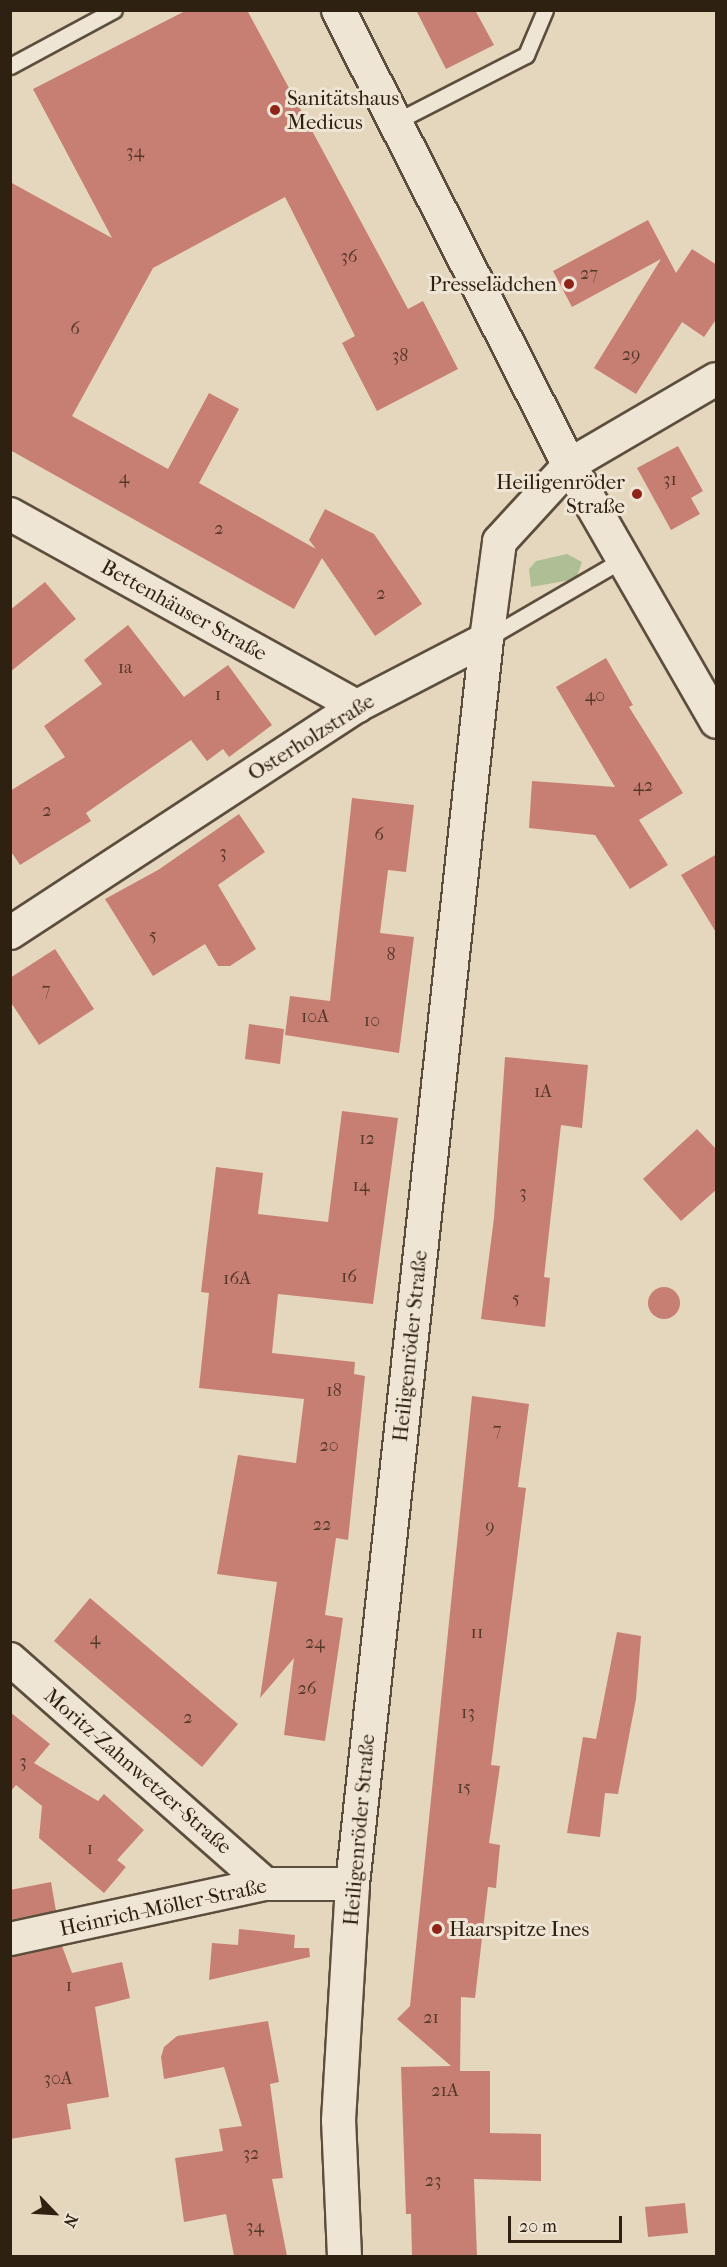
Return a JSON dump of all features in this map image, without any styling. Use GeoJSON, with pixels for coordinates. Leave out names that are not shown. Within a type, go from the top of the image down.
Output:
{"type":"FeatureCollection","features":[{"type":"Feature","properties":{"kind":"street"},"geometry":{"type":"LineString","coordinates":[[338,10],[569,465],[717,721]]}},
{"type":"Feature","properties":{"kind":"street"},"geometry":{"type":"LineString","coordinates":[[569,465],[717,379]]}},
{"type":"Feature","properties":{"kind":"street","name":"Heiligenröder Straße"},"geometry":{"type":"LineString","coordinates":[[344,2256],[338,2120],[352,1884],[486,639],[499,541],[569,465]]}},
{"type":"Feature","properties":{"kind":"street","name":"Bettenhäuser Straße"},"geometry":{"type":"LineString","coordinates":[[10,514],[357,706]]}},
{"type":"Feature","properties":{"kind":"street","name":"Osterholzstraße"},"geometry":{"type":"LineString","coordinates":[[10,933],[357,706],[486,639]]}},
{"type":"Feature","properties":{"kind":"street","name":"Moritz-Zahnwetzer-Straße"},"geometry":{"type":"LineString","coordinates":[[10,1659],[264,1884]]}},
{"type":"Feature","properties":{"kind":"street","name":"Heinrich-Möller-Straße"},"geometry":{"type":"LineString","coordinates":[[10,1939],[264,1884],[352,1884]]}},
{"type":"Feature","properties":{"kind":"lane"},"geometry":{"type":"LineString","coordinates":[[10,66],[114,10]]}},
{"type":"Feature","properties":{"kind":"lane"},"geometry":{"type":"LineString","coordinates":[[395,122],[526,55],[545,10]]}},
{"type":"Feature","properties":{"kind":"lane","name":"Osterholzstraße"},"geometry":{"type":"LineString","coordinates":[[486,639],[622,560]]}},
{"type":"Feature","properties":{"kind":"green space"},"geometry":{"type":"Polygon","coordinates":[[[567,554],[582,562],[576,579],[531,587],[529,569],[536,561],[567,554]]]}},
{"type":"Feature","properties":{"kind":"building"},"geometry":{"type":"Polygon","coordinates":[[[187,10],[247,10],[408,309],[423,301],[458,369],[377,411],[342,343],[355,336],[285,197],[153,268],[72,416],[168,469],[209,393],[239,409],[199,483],[316,549],[309,540],[325,509],[374,534],[422,604],[375,636],[322,558],[294,609],[10,450],[10,182],[112,238],[33,89],[187,10]]]}},
{"type":"Feature","properties":{"kind":"building"},"geometry":{"type":"Polygon","coordinates":[[[416,10],[475,10],[494,45],[446,69],[416,10]]]}},
{"type":"Feature","properties":{"kind":"building"},"geometry":{"type":"Polygon","coordinates":[[[648,220],[676,273],[692,249],[717,265],[717,318],[704,337],[682,322],[636,394],[594,368],[661,259],[572,307],[553,271],[648,220]]]}},
{"type":"Feature","properties":{"kind":"building"},"geometry":{"type":"Polygon","coordinates":[[[678,446],[703,491],[691,498],[700,514],[671,530],[637,468],[678,446]]]}},
{"type":"Feature","properties":{"kind":"building"},"geometry":{"type":"Polygon","coordinates":[[[45,582],[76,619],[10,672],[10,610],[45,582]]]}},
{"type":"Feature","properties":{"kind":"building"},"geometry":{"type":"Polygon","coordinates":[[[128,625],[184,697],[228,665],[272,725],[229,757],[223,749],[207,761],[191,740],[86,813],[91,821],[20,865],[10,850],[10,791],[65,757],[44,726],[102,684],[84,660],[128,625]]]}},
{"type":"Feature","properties":{"kind":"building"},"geometry":{"type":"Polygon","coordinates":[[[606,658],[633,705],[629,707],[683,793],[639,820],[668,865],[630,889],[595,835],[529,828],[532,781],[615,787],[556,687],[606,658]]]}},
{"type":"Feature","properties":{"kind":"building"},"geometry":{"type":"Polygon","coordinates":[[[352,798],[414,805],[406,872],[388,870],[380,933],[414,937],[399,1053],[285,1035],[290,996],[330,1001],[352,798]]]}},
{"type":"Feature","properties":{"kind":"building"},"geometry":{"type":"Polygon","coordinates":[[[239,814],[265,852],[218,885],[256,949],[230,966],[218,966],[205,944],[153,976],[105,899],[158,870],[239,814]]]}},
{"type":"Feature","properties":{"kind":"building"},"geometry":{"type":"Polygon","coordinates":[[[717,854],[717,934],[681,875],[717,854]]]}},
{"type":"Feature","properties":{"kind":"building"},"geometry":{"type":"Polygon","coordinates":[[[55,949],[94,1009],[39,1045],[10,1001],[10,978],[55,949]]]}},
{"type":"Feature","properties":{"kind":"building"},"geometry":{"type":"Polygon","coordinates":[[[249,1024],[284,1029],[280,1064],[245,1059],[249,1024]]]}},
{"type":"Feature","properties":{"kind":"building"},"geometry":{"type":"Polygon","coordinates":[[[505,1057],[588,1065],[582,1128],[561,1125],[544,1277],[550,1278],[545,1327],[481,1319],[494,1218],[505,1057]]]}},
{"type":"Feature","properties":{"kind":"building"},"geometry":{"type":"Polygon","coordinates":[[[342,1111],[398,1118],[373,1304],[278,1294],[272,1353],[355,1362],[354,1374],[365,1376],[348,1540],[336,1538],[325,1615],[343,1618],[325,1741],[284,1735],[294,1658],[260,1698],[277,1582],[217,1574],[238,1455],[296,1463],[304,1399],[199,1388],[209,1293],[201,1292],[216,1167],[263,1173],[258,1214],[328,1222],[342,1111]]]}},
{"type":"Feature","properties":{"kind":"building"},"geometry":{"type":"Polygon","coordinates":[[[697,1129],[717,1150],[717,1189],[681,1221],[643,1179],[697,1129]]]}},
{"type":"Feature","properties":{"kind":"building"},"geometry":{"type":"Polygon","coordinates":[[[664,1287],[675,1292],[680,1303],[675,1314],[664,1319],[653,1314],[648,1303],[653,1292],[664,1287]]]}},
{"type":"Feature","properties":{"kind":"building"},"geometry":{"type":"Polygon","coordinates":[[[472,1396],[529,1404],[518,1487],[526,1488],[491,1765],[500,1766],[489,1843],[500,1845],[496,1888],[488,1887],[475,1998],[461,1997],[460,2071],[490,2071],[490,2133],[541,2134],[541,2181],[474,2179],[477,2256],[412,2256],[411,2214],[406,2214],[401,2067],[451,2066],[397,2019],[410,2006],[472,1396]]]}},
{"type":"Feature","properties":{"kind":"building"},"geometry":{"type":"Polygon","coordinates":[[[90,1598],[238,1724],[202,1767],[54,1641],[90,1598]]]}},
{"type":"Feature","properties":{"kind":"building"},"geometry":{"type":"Polygon","coordinates":[[[617,1632],[641,1636],[636,1699],[618,1794],[605,1793],[600,1837],[567,1833],[583,1737],[596,1739],[617,1632]]]}},
{"type":"Feature","properties":{"kind":"building"},"geometry":{"type":"Polygon","coordinates":[[[10,1712],[50,1744],[34,1763],[98,1801],[104,1794],[144,1830],[117,1860],[126,1867],[104,1893],[39,1838],[42,1806],[16,1785],[10,1792],[10,1712]]]}},
{"type":"Feature","properties":{"kind":"building"},"geometry":{"type":"Polygon","coordinates":[[[51,1882],[56,1911],[10,1920],[10,1890],[51,1882]]]}},
{"type":"Feature","properties":{"kind":"building"},"geometry":{"type":"Polygon","coordinates":[[[239,1929],[295,1935],[294,1948],[309,1948],[310,1957],[209,1980],[212,1943],[238,1945],[239,1929]]]}},
{"type":"Feature","properties":{"kind":"building"},"geometry":{"type":"Polygon","coordinates":[[[62,1946],[72,1973],[122,1962],[130,1998],[95,2007],[109,2097],[67,2104],[71,2129],[10,2139],[10,1957],[62,1946]]]}},
{"type":"Feature","properties":{"kind":"building"},"geometry":{"type":"Polygon","coordinates":[[[268,2021],[279,2082],[270,2084],[283,2178],[272,2179],[287,2256],[234,2256],[226,2214],[184,2222],[175,2158],[223,2151],[219,2129],[242,2126],[224,2067],[164,2079],[161,2057],[164,2047],[177,2036],[268,2021]]]}},
{"type":"Feature","properties":{"kind":"building"},"geometry":{"type":"Polygon","coordinates":[[[685,2203],[688,2233],[648,2237],[645,2207],[685,2203]]]}},
{"type":"Feature","properties":{"kind":"place","name":"Sanitätshaus Medicus"},"geometry":{"type":"Point","coordinates":[275,110]}},
{"type":"Feature","properties":{"kind":"place","name":"Presselädchen"},"geometry":{"type":"Point","coordinates":[569,284]}},
{"type":"Feature","properties":{"kind":"place","name":"Heiligenröder Straße"},"geometry":{"type":"Point","coordinates":[637,494]}},
{"type":"Feature","properties":{"kind":"place","name":"Haarspitze Ines"},"geometry":{"type":"Point","coordinates":[437,1929]}}]}
